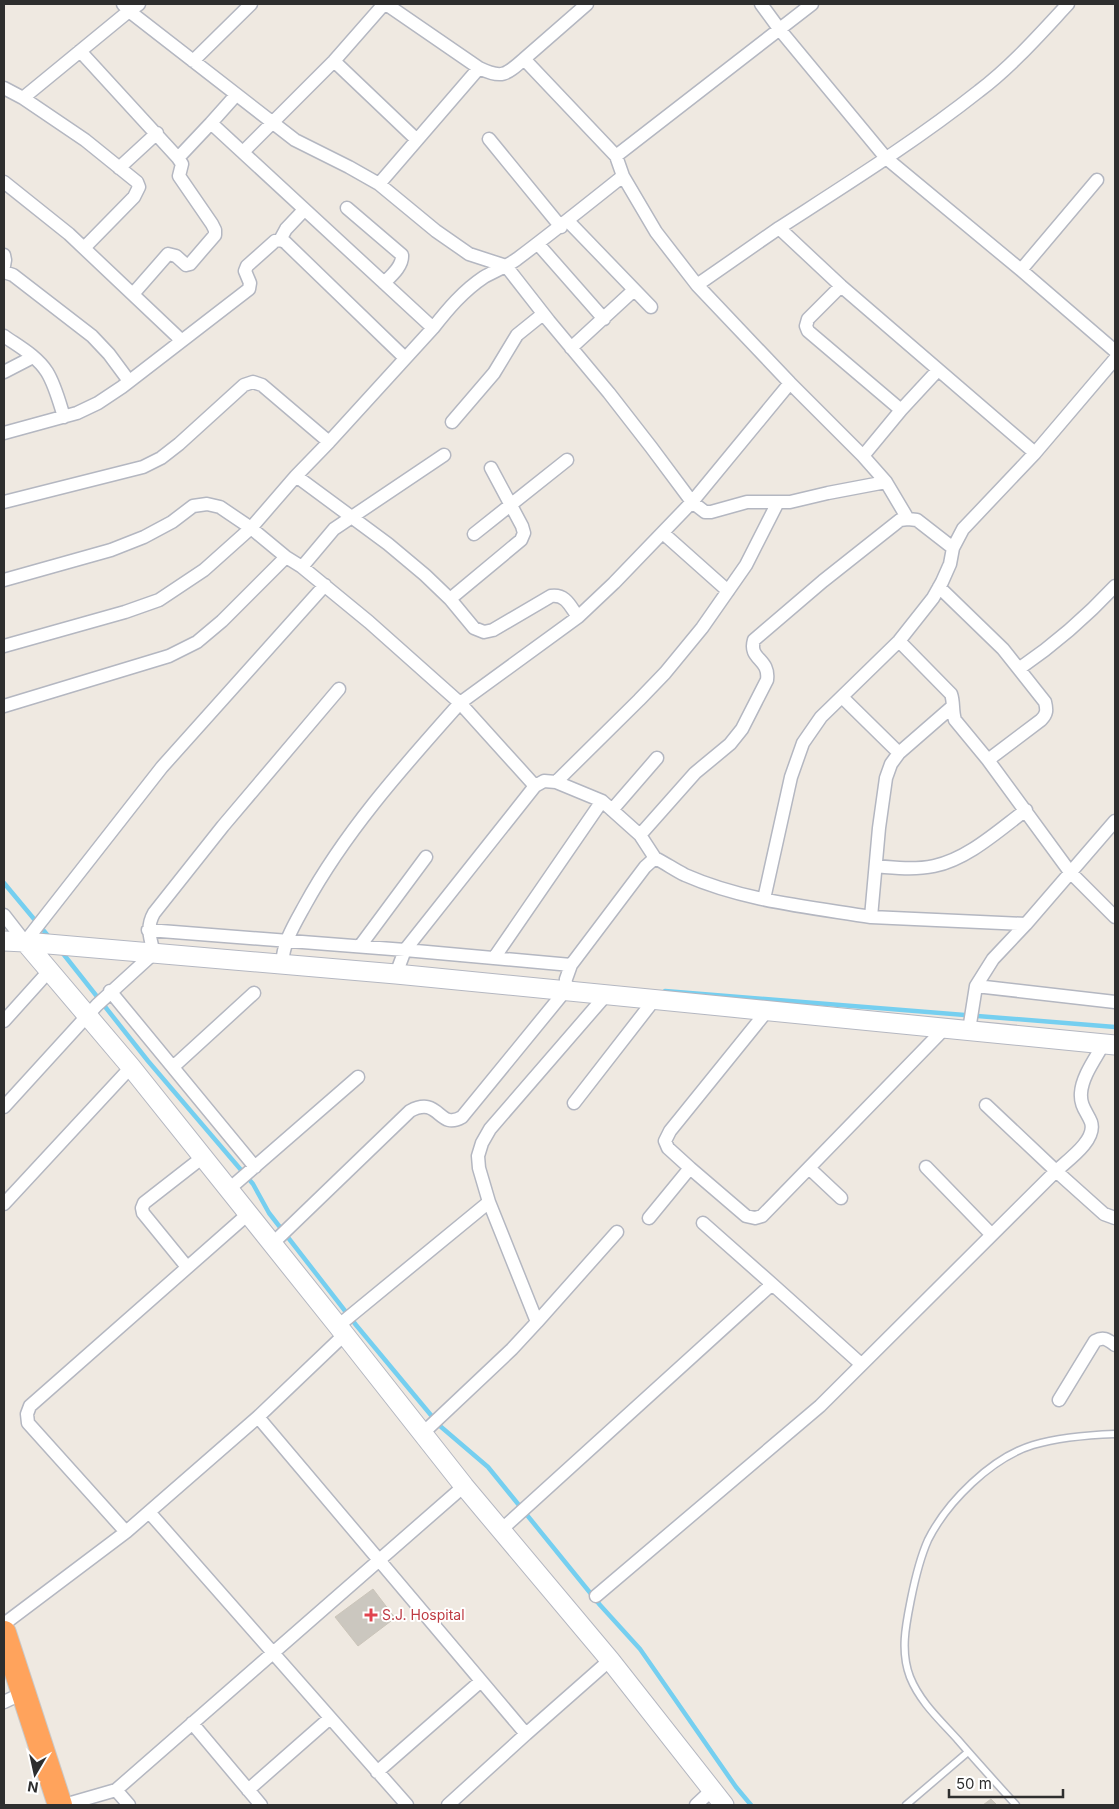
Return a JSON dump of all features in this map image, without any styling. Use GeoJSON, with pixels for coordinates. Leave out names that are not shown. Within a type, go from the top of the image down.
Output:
{"type":"FeatureCollection","features":[{"type":"Feature","properties":{"kind":"highway"},"geometry":{"type":"LineString","coordinates":[[4,1633],[14,1698],[60,1805]]}},
{"type":"Feature","properties":{"kind":"street"},"geometry":{"type":"LineString","coordinates":[[193,61],[251,4]]}},
{"type":"Feature","properties":{"kind":"street"},"geometry":{"type":"LineString","coordinates":[[243,152],[334,61],[385,4],[479,68],[493,75],[501,75],[509,72],[586,4]]}},
{"type":"Feature","properties":{"kind":"street"},"geometry":{"type":"LineString","coordinates":[[761,4],[780,30],[886,158],[1115,350]]}},
{"type":"Feature","properties":{"kind":"street"},"geometry":{"type":"LineString","coordinates":[[616,156],[812,4]]}},
{"type":"Feature","properties":{"kind":"street"},"geometry":{"type":"LineString","coordinates":[[697,285],[779,228],[886,158],[980,91],[1034,42],[1068,4]]}},
{"type":"Feature","properties":{"kind":"street"},"geometry":{"type":"LineString","coordinates":[[23,98],[80,51],[130,6],[193,61],[294,140],[379,184],[436,232],[469,254],[506,266],[542,314],[652,447],[692,502],[705,512],[748,502],[778,502],[806,499],[886,482]]}},
{"type":"Feature","properties":{"kind":"street"},"geometry":{"type":"LineString","coordinates":[[80,51],[178,158],[182,164],[179,176],[215,230],[215,235],[190,264],[186,264],[176,256],[168,254],[133,294]]}},
{"type":"Feature","properties":{"kind":"street"},"geometry":{"type":"LineString","coordinates":[[524,59],[616,156],[623,176],[656,232],[697,285],[790,383],[864,456],[886,482],[908,519]]}},
{"type":"Feature","properties":{"kind":"street"},"geometry":{"type":"LineString","coordinates":[[334,61],[417,140]]}},
{"type":"Feature","properties":{"kind":"street"},"geometry":{"type":"LineString","coordinates":[[379,184],[479,68]]}},
{"type":"Feature","properties":{"kind":"street"},"geometry":{"type":"LineString","coordinates":[[4,88],[23,98],[85,140],[137,182],[138,192],[84,248]]}},
{"type":"Feature","properties":{"kind":"street"},"geometry":{"type":"LineString","coordinates":[[178,158],[236,95]]}},
{"type":"Feature","properties":{"kind":"street"},"geometry":{"type":"LineString","coordinates":[[211,123],[433,328]]}},
{"type":"Feature","properties":{"kind":"street"},"geometry":{"type":"LineString","coordinates":[[119,168],[158,134]]}},
{"type":"Feature","properties":{"kind":"street"},"geometry":{"type":"LineString","coordinates":[[489,139],[565,224],[651,307]]}},
{"type":"Feature","properties":{"kind":"street"},"geometry":{"type":"LineString","coordinates":[[4,646],[125,612],[160,600],[204,570],[251,528],[466,290],[538,244],[623,176]]}},
{"type":"Feature","properties":{"kind":"street"},"geometry":{"type":"LineString","coordinates":[[1021,270],[1097,180]]}},
{"type":"Feature","properties":{"kind":"street"},"geometry":{"type":"LineString","coordinates":[[5,186],[84,248],[181,340]]}},
{"type":"Feature","properties":{"kind":"street"},"geometry":{"type":"LineString","coordinates":[[347,208],[402,255],[400,265],[384,283]]}},
{"type":"Feature","properties":{"kind":"street"},"geometry":{"type":"LineString","coordinates":[[280,240],[286,230],[304,210]]}},
{"type":"Feature","properties":{"kind":"street"},"geometry":{"type":"LineString","coordinates":[[779,228],[841,286],[1035,453]]}},
{"type":"Feature","properties":{"kind":"street"},"geometry":{"type":"LineString","coordinates":[[4,432],[64,417],[98,402],[129,381],[248,289],[250,283],[245,271],[247,266],[274,241],[280,240],[285,242],[405,358]]}},
{"type":"Feature","properties":{"kind":"street"},"geometry":{"type":"LineString","coordinates":[[538,244],[604,319]]}},
{"type":"Feature","properties":{"kind":"street"},"geometry":{"type":"LineString","coordinates":[[4,255],[6,260],[4,266]]}},
{"type":"Feature","properties":{"kind":"street"},"geometry":{"type":"LineString","coordinates":[[4,272],[13,275],[92,336],[109,354],[129,381]]}},
{"type":"Feature","properties":{"kind":"street"},"geometry":{"type":"LineString","coordinates":[[841,286],[808,318],[806,326],[808,331],[901,410]]}},
{"type":"Feature","properties":{"kind":"street"},"geometry":{"type":"LineString","coordinates":[[571,348],[634,290]]}},
{"type":"Feature","properties":{"kind":"street"},"geometry":{"type":"LineString","coordinates":[[452,422],[494,373],[516,335],[542,314]]}},
{"type":"Feature","properties":{"kind":"street"},"geometry":{"type":"LineString","coordinates":[[4,336],[33,357],[46,370],[64,417]]}},
{"type":"Feature","properties":{"kind":"street"},"geometry":{"type":"LineString","coordinates":[[4,372],[33,357]]}},
{"type":"Feature","properties":{"kind":"street"},"geometry":{"type":"LineString","coordinates":[[764,899],[791,777],[803,743],[821,717],[899,641],[932,598],[950,564],[953,548],[963,529],[1035,453],[1115,359]]}},
{"type":"Feature","properties":{"kind":"street"},"geometry":{"type":"LineString","coordinates":[[864,456],[901,410],[938,370]]}},
{"type":"Feature","properties":{"kind":"street"},"geometry":{"type":"LineString","coordinates":[[4,502],[143,467],[161,458],[244,385],[253,382],[262,385],[330,442]]}},
{"type":"Feature","properties":{"kind":"street"},"geometry":{"type":"LineString","coordinates":[[284,953],[315,887],[352,832],[400,770],[460,703],[578,617],[664,534],[790,383]]}},
{"type":"Feature","properties":{"kind":"street"},"geometry":{"type":"LineString","coordinates":[[302,567],[334,529],[444,455]]}},
{"type":"Feature","properties":{"kind":"street"},"geometry":{"type":"LineString","coordinates":[[474,534],[567,460]]}},
{"type":"Feature","properties":{"kind":"street"},"geometry":{"type":"LineString","coordinates":[[450,600],[521,540],[524,533],[490,468]]}},
{"type":"Feature","properties":{"kind":"street"},"geometry":{"type":"LineString","coordinates":[[296,476],[352,517],[425,575],[474,628],[484,632],[493,630],[551,596],[558,595],[564,597],[578,617]]}},
{"type":"Feature","properties":{"kind":"street"},"geometry":{"type":"LineString","coordinates":[[556,782],[665,673],[702,628],[746,565],[778,502]]}},
{"type":"Feature","properties":{"kind":"street"},"geometry":{"type":"LineString","coordinates":[[4,580],[111,550],[144,538],[172,522],[193,506],[207,504],[220,507],[302,567],[460,703],[535,786]]}},
{"type":"Feature","properties":{"kind":"street"},"geometry":{"type":"LineString","coordinates":[[640,835],[695,773],[730,744],[742,730],[767,680],[768,672],[766,665],[754,653],[752,647],[754,640],[823,581],[900,520],[917,520],[953,548]]}},
{"type":"Feature","properties":{"kind":"street"},"geometry":{"type":"LineString","coordinates":[[664,534],[728,591]]}},
{"type":"Feature","properties":{"kind":"street"},"geometry":{"type":"LineString","coordinates":[[4,706],[169,656],[190,645],[222,622],[286,557]]}},
{"type":"Feature","properties":{"kind":"street"},"geometry":{"type":"LineString","coordinates":[[30,935],[162,767],[324,585]]}},
{"type":"Feature","properties":{"kind":"street"},"geometry":{"type":"LineString","coordinates":[[1020,668],[1049,649],[1115,586]]}},
{"type":"Feature","properties":{"kind":"street"},"geometry":{"type":"LineString","coordinates":[[939,587],[1020,668],[1045,702],[1047,709],[1046,716],[988,760]]}},
{"type":"Feature","properties":{"kind":"street"},"geometry":{"type":"LineString","coordinates":[[899,641],[951,694],[955,720],[1026,810],[1070,872],[1115,917]]}},
{"type":"Feature","properties":{"kind":"street"},"geometry":{"type":"LineString","coordinates":[[4,1107],[99,1003],[151,942],[150,920],[154,913],[223,826],[339,689]]}},
{"type":"Feature","properties":{"kind":"street"},"geometry":{"type":"LineString","coordinates":[[842,697],[899,753]]}},
{"type":"Feature","properties":{"kind":"street"},"geometry":{"type":"LineString","coordinates":[[872,917],[879,828],[886,778],[891,764],[899,753],[953,706]]}},
{"type":"Feature","properties":{"kind":"street"},"geometry":{"type":"LineString","coordinates":[[494,958],[607,805],[657,758]]}},
{"type":"Feature","properties":{"kind":"street"},"geometry":{"type":"LineString","coordinates":[[396,974],[406,950],[535,786],[544,780],[556,782],[607,805],[640,835],[655,858],[684,874],[723,889],[764,899],[872,917],[1026,924]]}},
{"type":"Feature","properties":{"kind":"street"},"geometry":{"type":"LineString","coordinates":[[876,866],[909,869],[935,866],[958,857],[977,846],[1026,810]]}},
{"type":"Feature","properties":{"kind":"street"},"geometry":{"type":"LineString","coordinates":[[970,1025],[976,986],[993,959],[1026,924],[1115,821]]}},
{"type":"Feature","properties":{"kind":"street"},"geometry":{"type":"LineString","coordinates":[[360,946],[426,857]]}},
{"type":"Feature","properties":{"kind":"street"},"geometry":{"type":"LineString","coordinates":[[280,1236],[410,1111],[420,1106],[431,1108],[446,1120],[455,1121],[462,1117],[568,976],[645,867],[655,858]]}},
{"type":"Feature","properties":{"kind":"street"},"geometry":{"type":"LineString","coordinates":[[4,915],[30,935],[49,971],[99,1003],[173,1067],[242,1178],[248,1214],[280,1236],[345,1324],[432,1426],[464,1486],[505,1527],[724,1805]]}},
{"type":"Feature","properties":{"kind":"street"},"geometry":{"type":"LineString","coordinates":[[4,941],[30,935],[151,942],[284,953],[396,974],[568,976]]}},
{"type":"Feature","properties":{"kind":"street"},"geometry":{"type":"LineString","coordinates":[[284,953],[360,946],[494,958],[568,976],[606,995],[945,1028],[970,1025],[1110,1044],[1084,1081],[1081,1093],[1082,1105],[1091,1123],[1092,1131],[1089,1140],[991,1234],[820,1406],[596,1596]]}},
{"type":"Feature","properties":{"kind":"street"},"geometry":{"type":"LineString","coordinates":[[4,1021],[49,971]]}},
{"type":"Feature","properties":{"kind":"street"},"geometry":{"type":"LineString","coordinates":[[976,986],[1115,1002]]}},
{"type":"Feature","properties":{"kind":"street"},"geometry":{"type":"LineString","coordinates":[[173,1067],[254,993]]}},
{"type":"Feature","properties":{"kind":"street"},"geometry":{"type":"LineString","coordinates":[[537,1322],[489,1202],[479,1168],[478,1156],[482,1143],[490,1129],[606,995]]}},
{"type":"Feature","properties":{"kind":"street"},"geometry":{"type":"LineString","coordinates":[[574,1103],[654,1000]]}},
{"type":"Feature","properties":{"kind":"street"},"geometry":{"type":"LineString","coordinates":[[99,1003],[130,1067],[203,1157],[242,1178]]}},
{"type":"Feature","properties":{"kind":"street"},"geometry":{"type":"LineString","coordinates":[[767,1011],[670,1131],[665,1141],[668,1148],[746,1216],[755,1218],[762,1216],[945,1028]]}},
{"type":"Feature","properties":{"kind":"street"},"geometry":{"type":"LineString","coordinates":[[4,1204],[130,1067]]}},
{"type":"Feature","properties":{"kind":"street"},"geometry":{"type":"LineString","coordinates":[[242,1178],[358,1078]]}},
{"type":"Feature","properties":{"kind":"street"},"geometry":{"type":"LineString","coordinates":[[986,1105],[1104,1214],[1115,1218]]}},
{"type":"Feature","properties":{"kind":"street"},"geometry":{"type":"LineString","coordinates":[[187,1267],[143,1213],[142,1208],[144,1203],[203,1157]]}},
{"type":"Feature","properties":{"kind":"street"},"geometry":{"type":"LineString","coordinates":[[649,1218],[690,1168]]}},
{"type":"Feature","properties":{"kind":"street"},"geometry":{"type":"LineString","coordinates":[[809,1168],[841,1198]]}},
{"type":"Feature","properties":{"kind":"street"},"geometry":{"type":"LineString","coordinates":[[926,1168],[991,1234]]}},
{"type":"Feature","properties":{"kind":"street"},"geometry":{"type":"LineString","coordinates":[[4,1624],[126,1532],[149,1512],[258,1417],[345,1324],[489,1202]]}},
{"type":"Feature","properties":{"kind":"street"},"geometry":{"type":"LineString","coordinates":[[126,1532],[28,1423],[27,1414],[30,1406],[248,1214]]}},
{"type":"Feature","properties":{"kind":"street"},"geometry":{"type":"LineString","coordinates":[[703,1223],[861,1364]]}},
{"type":"Feature","properties":{"kind":"street"},"geometry":{"type":"LineString","coordinates":[[432,1426],[512,1349],[617,1232]]}},
{"type":"Feature","properties":{"kind":"street"},"geometry":{"type":"LineString","coordinates":[[505,1527],[772,1284]]}},
{"type":"Feature","properties":{"kind":"street"},"geometry":{"type":"LineString","coordinates":[[1059,1400],[1095,1341],[1100,1338],[1107,1339],[1115,1345]]}},
{"type":"Feature","properties":{"kind":"street"},"geometry":{"type":"LineString","coordinates":[[258,1417],[526,1734]]}},
{"type":"Feature","properties":{"kind":"street"},"geometry":{"type":"LineString","coordinates":[[64,1805],[116,1790],[464,1486]]}},
{"type":"Feature","properties":{"kind":"street"},"geometry":{"type":"LineString","coordinates":[[149,1512],[407,1805]]}},
{"type":"Feature","properties":{"kind":"street"},"geometry":{"type":"LineString","coordinates":[[448,1805],[610,1660]]}},
{"type":"Feature","properties":{"kind":"street"},"geometry":{"type":"LineString","coordinates":[[377,1772],[480,1681]]}},
{"type":"Feature","properties":{"kind":"street"},"geometry":{"type":"LineString","coordinates":[[248,1790],[330,1718]]}},
{"type":"Feature","properties":{"kind":"street"},"geometry":{"type":"LineString","coordinates":[[192,1723],[261,1805]]}},
{"type":"Feature","properties":{"kind":"street"},"geometry":{"type":"LineString","coordinates":[[116,1790],[129,1805]]}},
{"type":"Feature","properties":{"kind":"street"},"geometry":{"type":"LineString","coordinates":[[696,1805],[712,1790]]}},
{"type":"Feature","properties":{"kind":"lane"},"geometry":{"type":"LineString","coordinates":[[1016,1805],[925,1704],[910,1677],[904,1655],[906,1627],[915,1580],[928,1542],[945,1511],[976,1480],[1004,1459],[1031,1446],[1071,1436],[1115,1434]]}},
{"type":"Feature","properties":{"kind":"lane"},"geometry":{"type":"LineString","coordinates":[[906,1805],[968,1752]]}},
{"type":"Feature","properties":{"kind":"building"},"geometry":{"type":"Polygon","coordinates":[[[373,1589],[395,1618],[358,1646],[335,1617],[373,1589]]]}},
{"type":"Feature","properties":{"kind":"building"},"geometry":{"type":"Polygon","coordinates":[[[991,1799],[997,1805],[983,1805],[991,1799]]]}},
{"type":"Feature","properties":{"kind":"waterway"},"geometry":{"type":"LineString","coordinates":[[4,883],[49,937]]}},
{"type":"Feature","properties":{"kind":"waterway"},"geometry":{"type":"LineString","coordinates":[[61,951],[148,1061],[253,1184],[269,1213],[356,1325],[440,1426],[488,1467],[600,1605],[640,1649],[736,1787],[751,1805]]}},
{"type":"Feature","properties":{"kind":"waterway"},"geometry":{"type":"LineString","coordinates":[[665,991],[1115,1027]]}},
{"type":"Feature","properties":{"kind":"place","name":"S.J. Hospital"},"geometry":{"type":"Point","coordinates":[371,1615]}}]}
